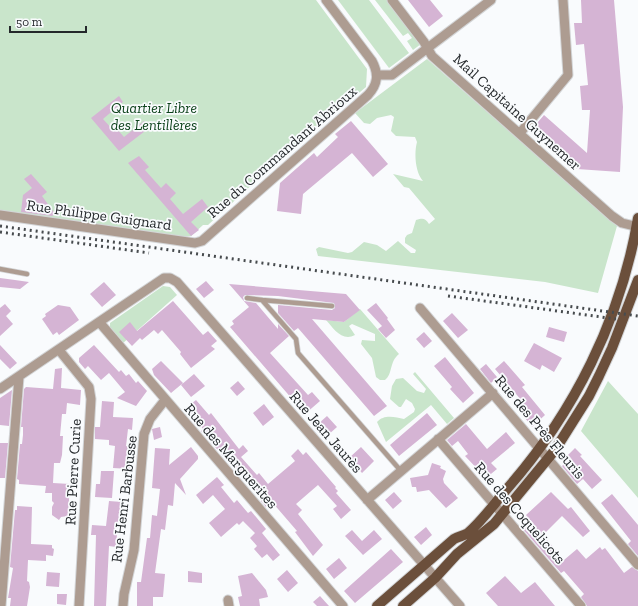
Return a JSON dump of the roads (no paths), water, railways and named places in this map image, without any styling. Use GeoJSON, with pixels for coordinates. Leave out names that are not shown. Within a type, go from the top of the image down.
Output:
{"type":"FeatureCollection","features":[{"type":"Feature","properties":{"kind":"main road"},"geometry":{"type":"LineString","coordinates":[[377,606],[454,539],[468,533],[540,449],[562,416],[585,375],[602,340],[625,275],[638,224]]}},
{"type":"Feature","properties":{"kind":"main road"},"geometry":{"type":"LineString","coordinates":[[403,606],[435,578],[457,554],[484,534],[548,459],[589,396],[612,348],[638,280]]}},
{"type":"Feature","properties":{"kind":"street"},"geometry":{"type":"LineString","coordinates":[[326,0],[372,61],[377,75],[392,75],[491,0]]}},
{"type":"Feature","properties":{"kind":"street","name":"Mail Capitaine Guynemer"},"geometry":{"type":"LineString","coordinates":[[392,0],[428,48],[432,56],[612,216],[622,223],[638,224]]}},
{"type":"Feature","properties":{"kind":"street"},"geometry":{"type":"LineString","coordinates":[[520,133],[568,75],[563,0]]}},
{"type":"Feature","properties":{"kind":"street","name":"Rue du Commandant Abrioux"},"geometry":{"type":"LineString","coordinates":[[195,243],[202,240],[215,230],[368,95],[376,85],[377,75]]}},
{"type":"Feature","properties":{"kind":"street","name":"Rue Philippe Guignard"},"geometry":{"type":"LineString","coordinates":[[0,215],[195,243]]}},
{"type":"Feature","properties":{"kind":"street","name":"Rue Jean Jaurès"},"geometry":{"type":"LineString","coordinates":[[100,322],[164,278],[170,278],[177,282],[460,606]]}},
{"type":"Feature","properties":{"kind":"street","name":"Rue des Près Fleuris"},"geometry":{"type":"LineString","coordinates":[[420,308],[638,564]]}},
{"type":"Feature","properties":{"kind":"street"},"geometry":{"type":"LineString","coordinates":[[0,389],[100,322]]}},
{"type":"Feature","properties":{"kind":"street","name":"Rue des Marguerites"},"geometry":{"type":"LineString","coordinates":[[100,322],[165,400],[343,606]]}},
{"type":"Feature","properties":{"kind":"street","name":"Rue Pierre Curie"},"geometry":{"type":"LineString","coordinates":[[59,350],[89,387],[91,399],[79,606]]}},
{"type":"Feature","properties":{"kind":"street"},"geometry":{"type":"LineString","coordinates":[[1,606],[19,377]]}},
{"type":"Feature","properties":{"kind":"street"},"geometry":{"type":"LineString","coordinates":[[367,500],[493,393]]}},
{"type":"Feature","properties":{"kind":"street","name":"Rue Henri Barbusse"},"geometry":{"type":"LineString","coordinates":[[123,606],[124,594],[134,550],[144,434],[150,419],[165,400]]}},
{"type":"Feature","properties":{"kind":"street","name":"Rue des Coquelicots"},"geometry":{"type":"LineString","coordinates":[[438,439],[581,606]]}},
{"type":"Feature","properties":{"kind":"lane"},"geometry":{"type":"LineString","coordinates":[[0,269],[27,274]]}},
{"type":"Feature","properties":{"kind":"lane"},"geometry":{"type":"LineString","coordinates":[[247,298],[332,306]]}},
{"type":"Feature","properties":{"kind":"lane"},"geometry":{"type":"LineString","coordinates":[[262,300],[296,338],[298,354],[401,470]]}},
{"type":"Feature","properties":{"kind":"railway"},"geometry":{"type":"LineString","coordinates":[[0,226],[638,316]]}},
{"type":"Feature","properties":{"kind":"railway"},"geometry":{"type":"LineString","coordinates":[[0,232],[149,253]]}},
{"type":"Feature","properties":{"kind":"railway"},"geometry":{"type":"LineString","coordinates":[[448,296],[616,319]]}},
{"type":"Feature","properties":{"kind":"park label","name":"Quartier Libre des Lentillères"},"geometry":{"type":"Point","coordinates":[154,116]}}]}
